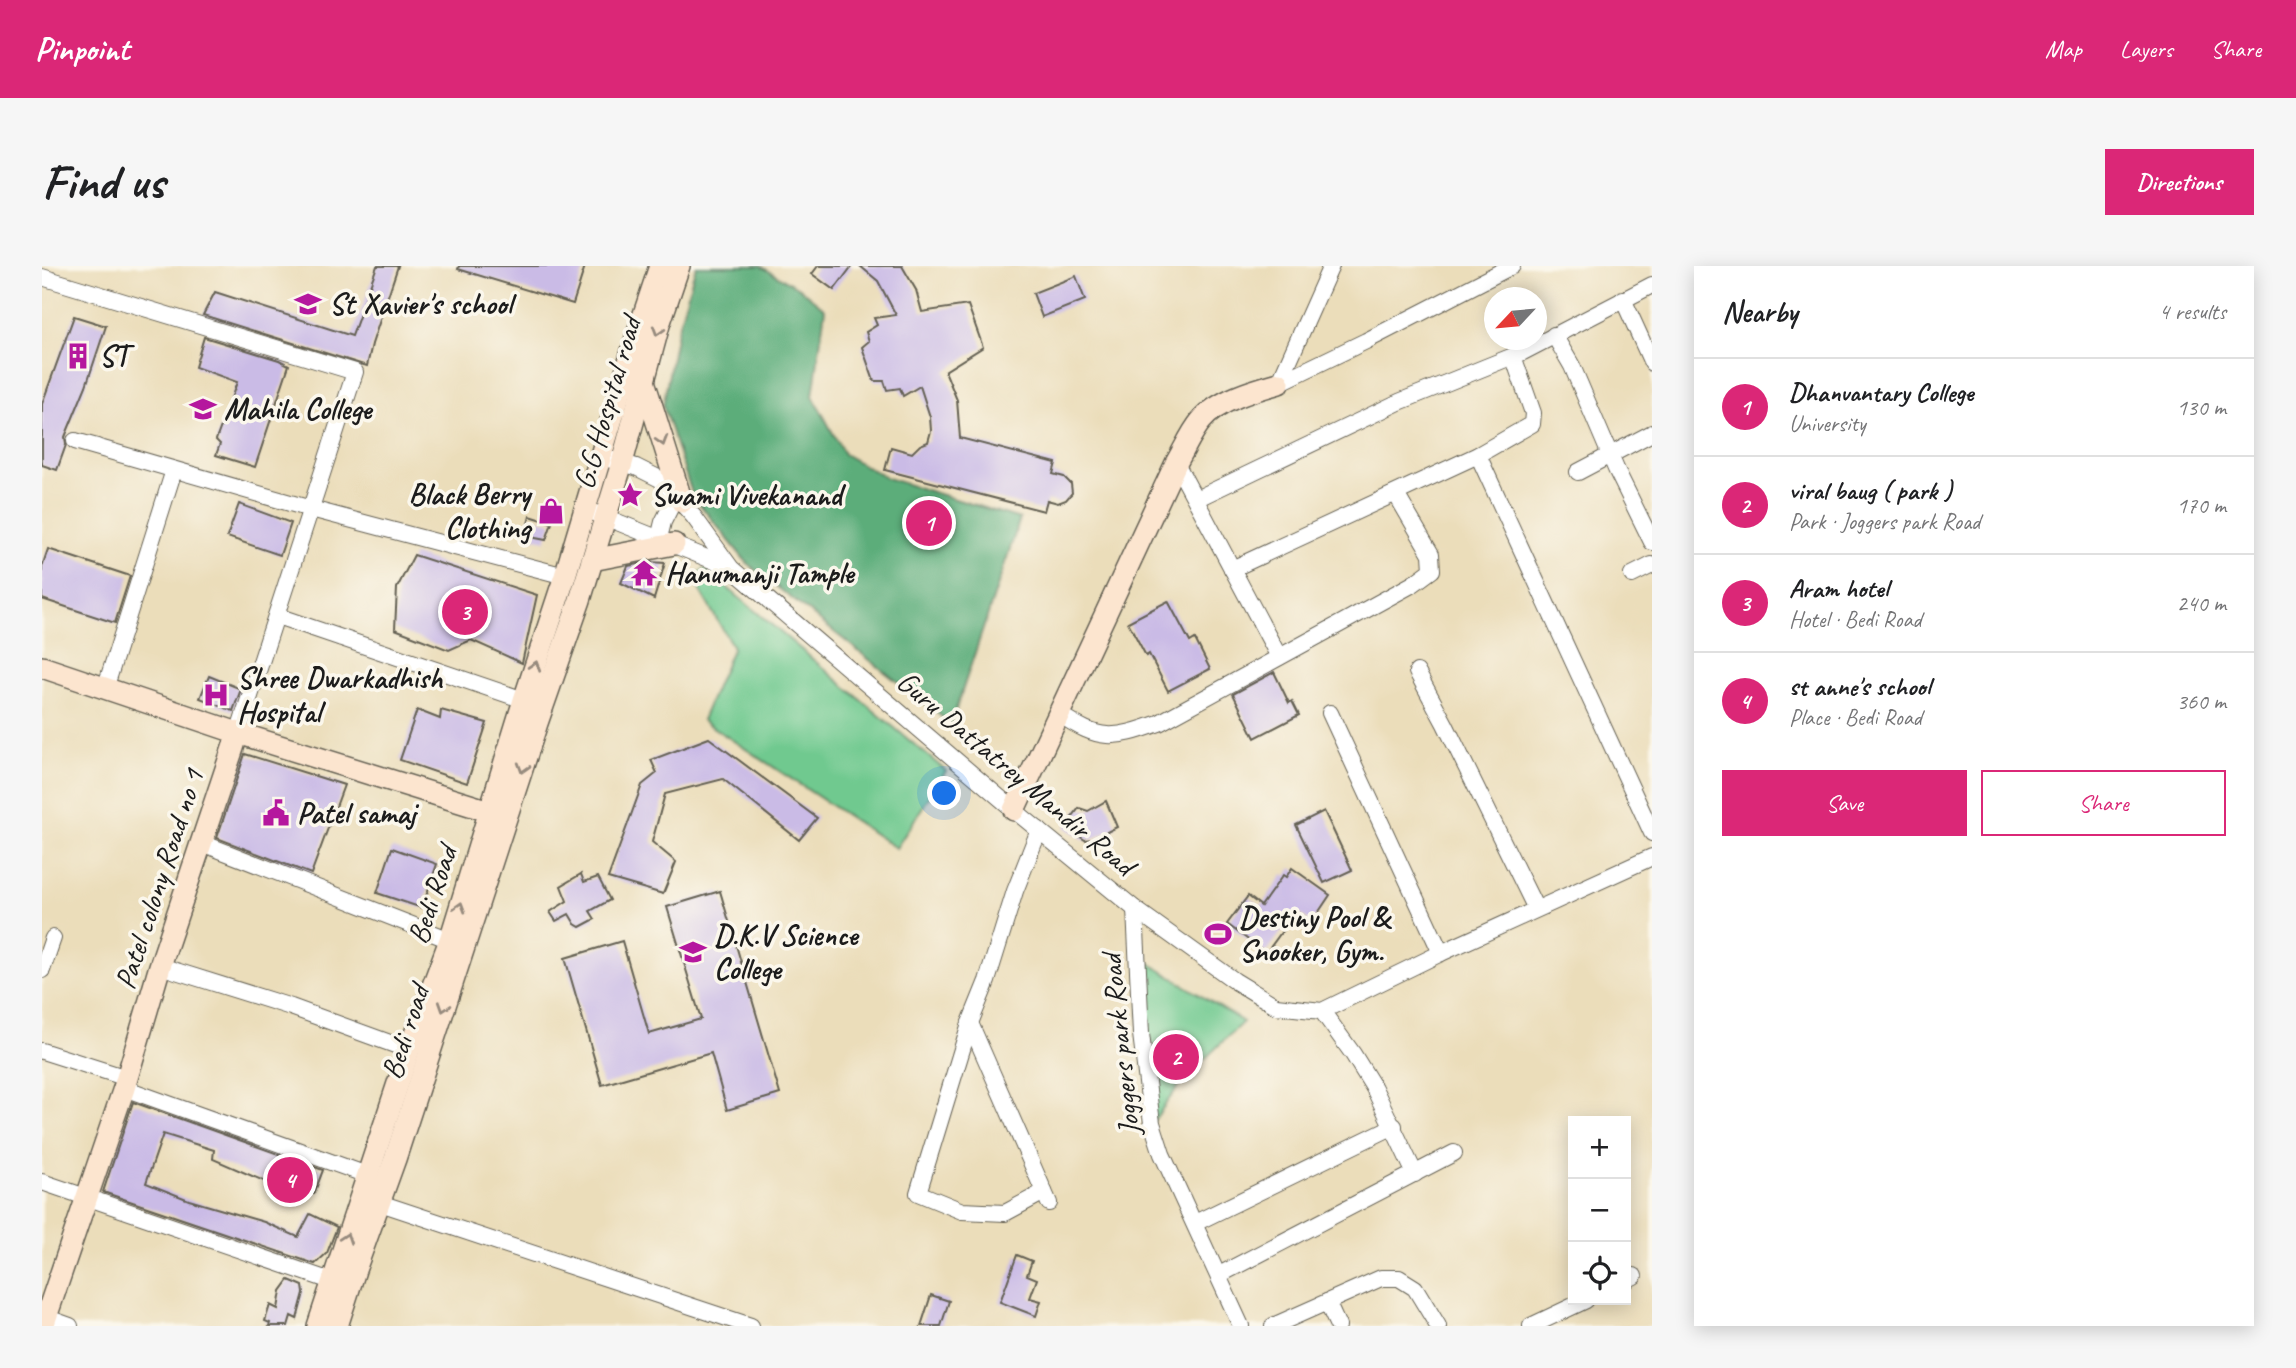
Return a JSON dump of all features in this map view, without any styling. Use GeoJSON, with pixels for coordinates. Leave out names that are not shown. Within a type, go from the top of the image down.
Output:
{"type":"FeatureCollection","features":[{"type":"Feature","properties":{"kind":"main road","name":"G.G Hospital road"},"geometry":{"type":"LineString","coordinates":[[606,517],[612,460],[636,338],[660,266]]}},
{"type":"Feature","properties":{"kind":"main road","name":"G.G Hospital road"},"geometry":{"type":"LineString","coordinates":[[595,480],[612,460],[644,379],[679,266]]}},
{"type":"Feature","properties":{"kind":"main road"},"geometry":{"type":"LineString","coordinates":[[644,379],[679,499]]}},
{"type":"Feature","properties":{"kind":"main road"},"geometry":{"type":"LineString","coordinates":[[1014,810],[1176,463],[1202,420],[1221,405],[1279,383]]}},
{"type":"Feature","properties":{"kind":"main road","name":"Bedi Road"},"geometry":{"type":"LineString","coordinates":[[318,1326],[331,1281],[370,1200],[367,1175],[410,1050],[498,814],[524,700],[595,480]]}},
{"type":"Feature","properties":{"kind":"main road","name":"Bedi road"},"geometry":{"type":"LineString","coordinates":[[337,1326],[355,1270],[370,1200],[498,814],[606,517]]}},
{"type":"Feature","properties":{"kind":"main road"},"geometry":{"type":"LineString","coordinates":[[592,561],[667,541]]}},
{"type":"Feature","properties":{"kind":"main road"},"geometry":{"type":"LineString","coordinates":[[42,667],[238,733],[498,814]]}},
{"type":"Feature","properties":{"kind":"main road","name":"Patel colony Road no 1"},"geometry":{"type":"LineString","coordinates":[[43,1320],[125,1083],[160,966],[238,733]]}},
{"type":"Feature","properties":{"kind":"street"},"geometry":{"type":"LineString","coordinates":[[1279,383],[1331,266]]}},
{"type":"Feature","properties":{"kind":"street"},"geometry":{"type":"LineString","coordinates":[[1279,383],[1512,266]]}},
{"type":"Feature","properties":{"kind":"street","name":"Patel colony Road no 1"},"geometry":{"type":"LineString","coordinates":[[42,277],[355,372],[238,733]]}},
{"type":"Feature","properties":{"kind":"street"},"geometry":{"type":"LineString","coordinates":[[1196,499],[1399,402],[1513,356],[1652,285]]}},
{"type":"Feature","properties":{"kind":"street"},"geometry":{"type":"LineString","coordinates":[[1623,299],[1652,363]]}},
{"type":"Feature","properties":{"kind":"street"},"geometry":{"type":"LineString","coordinates":[[1554,335],[1572,366],[1610,455],[1652,542]]}},
{"type":"Feature","properties":{"kind":"street"},"geometry":{"type":"LineString","coordinates":[[1232,569],[1478,455],[1531,424],[1533,413],[1513,356]]}},
{"type":"Feature","properties":{"kind":"street"},"geometry":{"type":"LineString","coordinates":[[1578,472],[1652,433]]}},
{"type":"Feature","properties":{"kind":"street"},"geometry":{"type":"LineString","coordinates":[[97,447],[311,509],[565,576]]}},
{"type":"Feature","properties":{"kind":"street"},"geometry":{"type":"LineString","coordinates":[[1478,455],[1652,833]]}},
{"type":"Feature","properties":{"kind":"street","name":"Guru Dattatrey Mandir Road"},"geometry":{"type":"LineString","coordinates":[[612,460],[660,479],[679,499],[731,568],[1014,810],[1135,909],[1235,981],[1276,1006],[1322,1011]]}},
{"type":"Feature","properties":{"kind":"street"},"geometry":{"type":"LineString","coordinates":[[1176,463],[1279,657]]}},
{"type":"Feature","properties":{"kind":"street"},"geometry":{"type":"LineString","coordinates":[[105,689],[174,470]]}},
{"type":"Feature","properties":{"kind":"street"},"geometry":{"type":"LineString","coordinates":[[1059,714],[1085,731],[1107,736],[1132,733],[1159,723],[1413,584],[1432,570],[1431,554],[1396,494]]}},
{"type":"Feature","properties":{"kind":"street"},"geometry":{"type":"LineString","coordinates":[[667,541],[663,522],[679,499]]}},
{"type":"Feature","properties":{"kind":"street","name":"Guru Dattatrey Mandir Road"},"geometry":{"type":"LineString","coordinates":[[585,509],[731,568]]}},
{"type":"Feature","properties":{"kind":"street"},"geometry":{"type":"LineString","coordinates":[[1632,575],[1652,565]]}},
{"type":"Feature","properties":{"kind":"street"},"geometry":{"type":"LineString","coordinates":[[277,616],[524,700]]}},
{"type":"Feature","properties":{"kind":"street"},"geometry":{"type":"LineString","coordinates":[[1417,672],[1446,724],[1536,909]]}},
{"type":"Feature","properties":{"kind":"street"},"geometry":{"type":"LineString","coordinates":[[1330,713],[1441,953]]}},
{"type":"Feature","properties":{"kind":"street"},"geometry":{"type":"LineString","coordinates":[[970,1023],[1046,1197],[1005,1213],[962,1211],[918,1193],[970,1023],[1039,830]]}},
{"type":"Feature","properties":{"kind":"street"},"geometry":{"type":"LineString","coordinates":[[202,843],[450,940]]}},
{"type":"Feature","properties":{"kind":"street"},"geometry":{"type":"LineString","coordinates":[[1415,1174],[1394,1126],[1353,1054],[1322,1011],[1441,953],[1652,857]]}},
{"type":"Feature","properties":{"kind":"street","name":"Joggers park Road"},"geometry":{"type":"LineString","coordinates":[[1135,909],[1141,1034],[1153,1123],[1162,1154],[1241,1326]]}},
{"type":"Feature","properties":{"kind":"street"},"geometry":{"type":"LineString","coordinates":[[42,970],[53,938]]}},
{"type":"Feature","properties":{"kind":"street"},"geometry":{"type":"LineString","coordinates":[[160,966],[291,1007],[410,1050]]}},
{"type":"Feature","properties":{"kind":"street"},"geometry":{"type":"LineString","coordinates":[[42,1051],[367,1175]]}},
{"type":"Feature","properties":{"kind":"street"},"geometry":{"type":"LineString","coordinates":[[1195,1223],[1394,1126]]}},
{"type":"Feature","properties":{"kind":"street"},"geometry":{"type":"LineString","coordinates":[[1219,1275],[1454,1153]]}},
{"type":"Feature","properties":{"kind":"street"},"geometry":{"type":"LineString","coordinates":[[42,1182],[331,1281]]}},
{"type":"Feature","properties":{"kind":"street"},"geometry":{"type":"LineString","coordinates":[[370,1200],[744,1325]]}},
{"type":"Feature","properties":{"kind":"street"},"geometry":{"type":"LineString","coordinates":[[1273,1326],[1381,1278],[1399,1278],[1415,1288],[1438,1326]]}},
{"type":"Feature","properties":{"kind":"street"},"geometry":{"type":"LineString","coordinates":[[1327,1302],[1338,1326]]}},
{"type":"Feature","properties":{"kind":"street"},"geometry":{"type":"LineString","coordinates":[[1531,1326],[1575,1305]]}},
{"type":"Feature","properties":{"kind":"street"},"geometry":{"type":"LineString","coordinates":[[43,1320],[70,1326]]}},
{"type":"Feature","properties":{"kind":"green space"},"geometry":{"type":"Polygon","coordinates":[[[696,266],[760,266],[799,288],[825,309],[813,396],[844,454],[887,478],[1020,519],[951,724],[748,564],[693,496],[663,406],[677,331],[696,266]]]}},
{"type":"Feature","properties":{"kind":"green space"},"geometry":{"type":"Polygon","coordinates":[[[705,569],[946,771],[896,848],[702,720],[733,647],[692,577],[705,569]]]}},
{"type":"Feature","properties":{"kind":"green space"},"geometry":{"type":"Polygon","coordinates":[[[1146,961],[1243,1022],[1183,1080],[1152,1123],[1140,1014],[1146,961]]]}},
{"type":"Feature","properties":{"kind":"building"},"geometry":{"type":"Polygon","coordinates":[[[377,266],[398,266],[367,366],[203,315],[215,292],[352,336],[377,266]]]}},
{"type":"Feature","properties":{"kind":"building","name":"St Xavier's school"},"geometry":{"type":"Polygon","coordinates":[[[459,266],[585,266],[573,304],[458,269],[459,266]]]}},
{"type":"Feature","properties":{"kind":"building"},"geometry":{"type":"Polygon","coordinates":[[[818,266],[852,266],[834,290],[812,274],[818,266]]]}},
{"type":"Feature","properties":{"kind":"building"},"geometry":{"type":"Polygon","coordinates":[[[860,266],[902,266],[916,290],[922,312],[968,305],[983,347],[945,371],[957,400],[960,438],[1056,463],[1053,474],[1064,477],[1071,484],[1072,493],[1066,500],[1058,503],[1047,500],[1044,511],[885,470],[891,447],[912,453],[928,442],[931,431],[930,417],[920,386],[903,396],[900,388],[887,390],[884,381],[874,381],[862,347],[869,341],[866,332],[877,325],[874,318],[896,315],[878,281],[860,266]]]}},
{"type":"Feature","properties":{"kind":"building"},"geometry":{"type":"Polygon","coordinates":[[[1076,276],[1085,300],[1042,317],[1033,293],[1076,276]]]}},
{"type":"Feature","properties":{"kind":"building","name":"ST"},"geometry":{"type":"Polygon","coordinates":[[[74,316],[106,326],[65,437],[66,445],[57,470],[42,465],[42,404],[74,316]]]}},
{"type":"Feature","properties":{"kind":"building"},"geometry":{"type":"Polygon","coordinates":[[[204,337],[289,365],[255,467],[216,455],[220,444],[216,440],[237,382],[195,367],[204,337]]]}},
{"type":"Feature","properties":{"kind":"building"},"geometry":{"type":"Polygon","coordinates":[[[239,504],[291,523],[280,555],[227,537],[239,504]]]}},
{"type":"Feature","properties":{"kind":"building"},"geometry":{"type":"Polygon","coordinates":[[[530,516],[552,523],[546,540],[525,536],[530,516]]]}},
{"type":"Feature","properties":{"kind":"building"},"geometry":{"type":"Polygon","coordinates":[[[48,549],[130,576],[115,623],[42,599],[42,567],[48,549]]]}},
{"type":"Feature","properties":{"kind":"building"},"geometry":{"type":"Polygon","coordinates":[[[414,555],[537,595],[522,663],[471,640],[449,650],[395,629],[397,588],[414,555]]]}},
{"type":"Feature","properties":{"kind":"building","name":"Hanumanji Tample"},"geometry":{"type":"Polygon","coordinates":[[[650,562],[665,563],[654,599],[621,583],[628,566],[650,562]]]}},
{"type":"Feature","properties":{"kind":"building"},"geometry":{"type":"Polygon","coordinates":[[[1168,601],[1190,642],[1195,639],[1210,669],[1168,691],[1149,654],[1146,656],[1128,622],[1168,601]]]}},
{"type":"Feature","properties":{"kind":"building"},"geometry":{"type":"Polygon","coordinates":[[[1274,672],[1289,703],[1292,701],[1299,715],[1255,738],[1233,694],[1274,672]]]}},
{"type":"Feature","properties":{"kind":"building"},"geometry":{"type":"Polygon","coordinates":[[[209,676],[241,689],[233,711],[200,698],[209,676]]]}},
{"type":"Feature","properties":{"kind":"building"},"geometry":{"type":"Polygon","coordinates":[[[417,710],[440,719],[441,710],[487,723],[467,783],[400,760],[417,710]]]}},
{"type":"Feature","properties":{"kind":"building"},"geometry":{"type":"Polygon","coordinates":[[[709,738],[817,818],[799,840],[723,779],[665,794],[652,842],[676,862],[663,894],[608,878],[642,785],[657,773],[651,760],[709,738]]]}},
{"type":"Feature","properties":{"kind":"building","name":"Patel samaj"},"geometry":{"type":"Polygon","coordinates":[[[245,754],[344,785],[311,874],[217,838],[245,754]]]}},
{"type":"Feature","properties":{"kind":"building"},"geometry":{"type":"Polygon","coordinates":[[[1106,801],[1117,827],[1085,840],[1065,827],[1079,808],[1088,811],[1106,801]]]}},
{"type":"Feature","properties":{"kind":"building"},"geometry":{"type":"Polygon","coordinates":[[[1324,811],[1352,870],[1324,883],[1296,825],[1324,811]]]}},
{"type":"Feature","properties":{"kind":"building"},"geometry":{"type":"Polygon","coordinates":[[[392,848],[437,864],[422,908],[377,893],[392,848]]]}},
{"type":"Feature","properties":{"kind":"building"},"geometry":{"type":"Polygon","coordinates":[[[1292,868],[1330,895],[1312,922],[1296,912],[1266,953],[1227,924],[1248,896],[1261,906],[1283,875],[1286,877],[1292,868]]]}},
{"type":"Feature","properties":{"kind":"building"},"geometry":{"type":"Polygon","coordinates":[[[581,874],[584,882],[598,877],[610,900],[590,911],[595,919],[580,927],[569,914],[556,921],[550,912],[567,901],[561,886],[581,874]]]}},
{"type":"Feature","properties":{"kind":"building"},"geometry":{"type":"Polygon","coordinates":[[[720,891],[780,1094],[727,1110],[711,1053],[602,1085],[565,958],[622,941],[649,1034],[701,1019],[667,907],[720,891]]]}},
{"type":"Feature","properties":{"kind":"building"},"geometry":{"type":"Polygon","coordinates":[[[133,1102],[323,1170],[314,1194],[294,1194],[213,1159],[214,1150],[163,1134],[146,1183],[189,1200],[264,1222],[298,1237],[310,1214],[337,1227],[327,1253],[315,1264],[103,1192],[133,1102]]]}},
{"type":"Feature","properties":{"kind":"building"},"geometry":{"type":"Polygon","coordinates":[[[1017,1255],[1032,1261],[1027,1275],[1037,1279],[1030,1298],[1041,1301],[1036,1316],[1000,1302],[1017,1255]]]}},
{"type":"Feature","properties":{"kind":"building"},"geometry":{"type":"Polygon","coordinates":[[[289,1280],[303,1286],[304,1293],[297,1319],[291,1316],[288,1326],[269,1326],[270,1323],[265,1321],[270,1305],[278,1309],[281,1291],[289,1280]]]}},
{"type":"Feature","properties":{"kind":"building"},"geometry":{"type":"Polygon","coordinates":[[[931,1295],[949,1301],[941,1326],[921,1326],[931,1295]]]}},
{"type":"Feature","properties":{"kind":"place","name":"St Xavier's school"},"geometry":{"type":"Point","coordinates":[308,304]}},
{"type":"Feature","properties":{"kind":"place","name":"ST"},"geometry":{"type":"Point","coordinates":[78,356]}},
{"type":"Feature","properties":{"kind":"place","name":"Mahila College"},"geometry":{"type":"Point","coordinates":[203,409]}},
{"type":"Feature","properties":{"kind":"place","name":"Swami Vivekanand"},"geometry":{"type":"Point","coordinates":[630,495]}},
{"type":"Feature","properties":{"kind":"place","name":"Black Berry Clothing"},"geometry":{"type":"Point","coordinates":[551,511]}},
{"type":"Feature","properties":{"kind":"place","name":"Dhanvantary College"},"geometry":{"type":"Point","coordinates":[929,523]}},
{"type":"Feature","properties":{"kind":"place","name":"Hanumanji Tample"},"geometry":{"type":"Point","coordinates":[644,573]}},
{"type":"Feature","properties":{"kind":"place","name":"Aram hotel"},"geometry":{"type":"Point","coordinates":[465,612]}},
{"type":"Feature","properties":{"kind":"place","name":"Shree Dwarkadhish Hospital"},"geometry":{"type":"Point","coordinates":[216,695]}},
{"type":"Feature","properties":{"kind":"place","name":"Patel samaj"},"geometry":{"type":"Point","coordinates":[276,813]}},
{"type":"Feature","properties":{"kind":"place","name":"Destiny Pool & Snooker, Gym."},"geometry":{"type":"Point","coordinates":[1218,934]}},
{"type":"Feature","properties":{"kind":"place","name":"D.K.V Science College"},"geometry":{"type":"Point","coordinates":[693,952]}},
{"type":"Feature","properties":{"kind":"place","name":"viral baug ( park )"},"geometry":{"type":"Point","coordinates":[1176,1057]}},
{"type":"Feature","properties":{"kind":"place","name":"st anne's school"},"geometry":{"type":"Point","coordinates":[290,1180]}}]}
